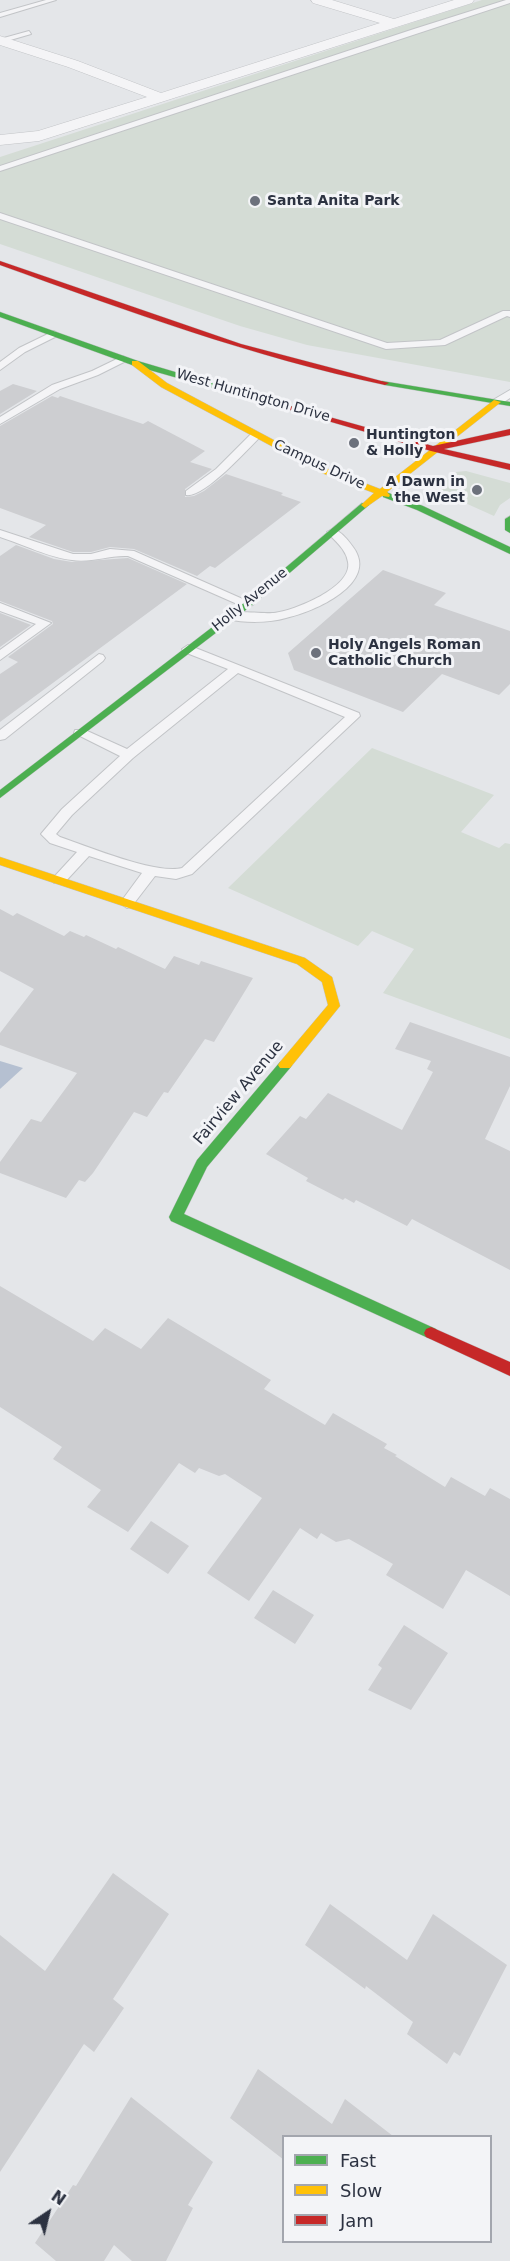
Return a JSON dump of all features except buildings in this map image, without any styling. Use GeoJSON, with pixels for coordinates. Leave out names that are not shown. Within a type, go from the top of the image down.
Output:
{"type":"FeatureCollection","features":[{"type":"Feature","properties":{"kind":"main road"},"geometry":{"type":"LineString","coordinates":[[0,264],[268,355],[348,375],[504,403]]}},
{"type":"Feature","properties":{"kind":"main road","name":"West Huntington Drive"},"geometry":{"type":"LineString","coordinates":[[0,314],[129,361],[434,449],[510,467]]}},
{"type":"Feature","properties":{"kind":"main road","name":"Campus Drive"},"geometry":{"type":"LineString","coordinates":[[129,361],[164,385],[325,471],[420,508],[510,551]]}},
{"type":"Feature","properties":{"kind":"main road","name":"Holly Avenue"},"geometry":{"type":"LineString","coordinates":[[0,795],[248,604],[434,449],[504,403]]}},
{"type":"Feature","properties":{"kind":"main road"},"geometry":{"type":"LineString","coordinates":[[434,449],[472,438],[510,432]]}},
{"type":"Feature","properties":{"kind":"main road"},"geometry":{"type":"LineString","coordinates":[[510,519],[510,530]]}},
{"type":"Feature","properties":{"kind":"main road","name":"Fairview Avenue"},"geometry":{"type":"LineString","coordinates":[[0,861],[301,961],[328,980],[334,1006],[202,1164],[176,1217],[510,1369]]}},
{"type":"Feature","properties":{"kind":"street"},"geometry":{"type":"LineString","coordinates":[[318,0],[393,22]]}},
{"type":"Feature","properties":{"kind":"street"},"geometry":{"type":"LineString","coordinates":[[0,140],[39,136],[466,0]]}},
{"type":"Feature","properties":{"kind":"street"},"geometry":{"type":"LineString","coordinates":[[1,40],[162,98]]}},
{"type":"Feature","properties":{"kind":"lane"},"geometry":{"type":"LineString","coordinates":[[0,15],[53,0]]}},
{"type":"Feature","properties":{"kind":"lane"},"geometry":{"type":"LineString","coordinates":[[0,169],[409,32],[510,1]]}},
{"type":"Feature","properties":{"kind":"lane"},"geometry":{"type":"LineString","coordinates":[[1,40],[29,33]]}},
{"type":"Feature","properties":{"kind":"lane"},"geometry":{"type":"LineString","coordinates":[[0,216],[386,346],[442,343],[506,313],[510,314]]}},
{"type":"Feature","properties":{"kind":"lane"},"geometry":{"type":"LineString","coordinates":[[0,367],[22,350],[54,334]]}},
{"type":"Feature","properties":{"kind":"lane"},"geometry":{"type":"LineString","coordinates":[[0,421],[56,387],[129,361]]}},
{"type":"Feature","properties":{"kind":"lane"},"geometry":{"type":"LineString","coordinates":[[504,403],[510,393]]}},
{"type":"Feature","properties":{"kind":"lane"},"geometry":{"type":"LineString","coordinates":[[190,493],[220,471],[256,435]]}},
{"type":"Feature","properties":{"kind":"lane"},"geometry":{"type":"LineString","coordinates":[[231,616],[288,615],[344,587],[353,576],[355,564],[347,544],[333,532]]}},
{"type":"Feature","properties":{"kind":"lane"},"geometry":{"type":"LineString","coordinates":[[0,533],[72,557],[91,557],[111,552],[130,553],[248,604]]}},
{"type":"Feature","properties":{"kind":"lane"},"geometry":{"type":"LineString","coordinates":[[0,607],[45,623],[0,656]]}},
{"type":"Feature","properties":{"kind":"lane"},"geometry":{"type":"LineString","coordinates":[[188,649],[237,668],[354,716],[187,871],[176,874],[152,871],[55,840],[48,834],[59,819],[108,777],[128,755],[237,668]]}},
{"type":"Feature","properties":{"kind":"lane"},"geometry":{"type":"LineString","coordinates":[[0,735],[99,658]]}},
{"type":"Feature","properties":{"kind":"lane"},"geometry":{"type":"LineString","coordinates":[[80,733],[128,755]]}},
{"type":"Feature","properties":{"kind":"lane"},"geometry":{"type":"LineString","coordinates":[[59,880],[86,850]]}},
{"type":"Feature","properties":{"kind":"lane"},"geometry":{"type":"LineString","coordinates":[[127,903],[152,871]]}},
{"type":"Feature","properties":{"kind":"shaded area","name":"Santa Anita Park"},"geometry":{"type":"Polygon","coordinates":[[[482,0],[510,0],[510,382],[307,345],[240,326],[0,244],[0,157],[482,0]]]}},
{"type":"Feature","properties":{"kind":"shaded area"},"geometry":{"type":"Polygon","coordinates":[[[466,471],[510,483],[510,498],[500,505],[494,516],[443,493],[440,487],[456,472],[466,471]]]}},
{"type":"Feature","properties":{"kind":"shaded area"},"geometry":{"type":"Polygon","coordinates":[[[372,748],[494,795],[461,832],[499,848],[505,843],[510,844],[510,1039],[383,993],[414,949],[372,931],[358,946],[228,888],[372,748]]]}},
{"type":"Feature","properties":{"kind":"water"},"geometry":{"type":"Polygon","coordinates":[[[0,1061],[23,1068],[0,1089],[0,1061]]]}},
{"type":"Feature","properties":{"kind":"traffic: fast"},"geometry":{"type":"LineString","coordinates":[[0,314],[135,363],[293,408]]}},
{"type":"Feature","properties":{"kind":"traffic: fast"},"geometry":{"type":"LineString","coordinates":[[385,383],[510,404]]}},
{"type":"Feature","properties":{"kind":"traffic: fast"},"geometry":{"type":"LineString","coordinates":[[386,495],[420,508],[510,551]]}},
{"type":"Feature","properties":{"kind":"traffic: fast"},"geometry":{"type":"LineString","coordinates":[[0,795],[248,604],[365,505]]}},
{"type":"Feature","properties":{"kind":"traffic: fast"},"geometry":{"type":"LineString","coordinates":[[510,519],[510,530]]}},
{"type":"Feature","properties":{"kind":"traffic: fast"},"geometry":{"type":"LineString","coordinates":[[285,1065],[202,1164],[176,1217],[431,1333]]}},
{"type":"Feature","properties":{"kind":"traffic: slow"},"geometry":{"type":"LineString","coordinates":[[135,363],[164,385],[325,471],[386,495]]}},
{"type":"Feature","properties":{"kind":"traffic: slow"},"geometry":{"type":"LineString","coordinates":[[365,505],[497,402]]}},
{"type":"Feature","properties":{"kind":"traffic: slow"},"geometry":{"type":"LineString","coordinates":[[0,861],[301,961],[328,980],[334,1006],[285,1065]]}},
{"type":"Feature","properties":{"kind":"traffic: jam"},"geometry":{"type":"LineString","coordinates":[[0,263],[238,346],[335,373],[385,383]]}},
{"type":"Feature","properties":{"kind":"traffic: jam"},"geometry":{"type":"LineString","coordinates":[[293,408],[434,449],[510,467]]}},
{"type":"Feature","properties":{"kind":"traffic: jam"},"geometry":{"type":"LineString","coordinates":[[436,448],[510,432]]}},
{"type":"Feature","properties":{"kind":"traffic: jam"},"geometry":{"type":"LineString","coordinates":[[431,1333],[510,1369]]}},
{"type":"Feature","properties":{"kind":"place","name":"Santa Anita Park"},"geometry":{"type":"Point","coordinates":[255,201]}},
{"type":"Feature","properties":{"kind":"place","name":"Huntington & Holly"},"geometry":{"type":"Point","coordinates":[354,443]}},
{"type":"Feature","properties":{"kind":"place","name":"A Dawn in the West"},"geometry":{"type":"Point","coordinates":[477,490]}},
{"type":"Feature","properties":{"kind":"place","name":"Holy Angels Roman Catholic Church"},"geometry":{"type":"Point","coordinates":[316,653]}}]}
